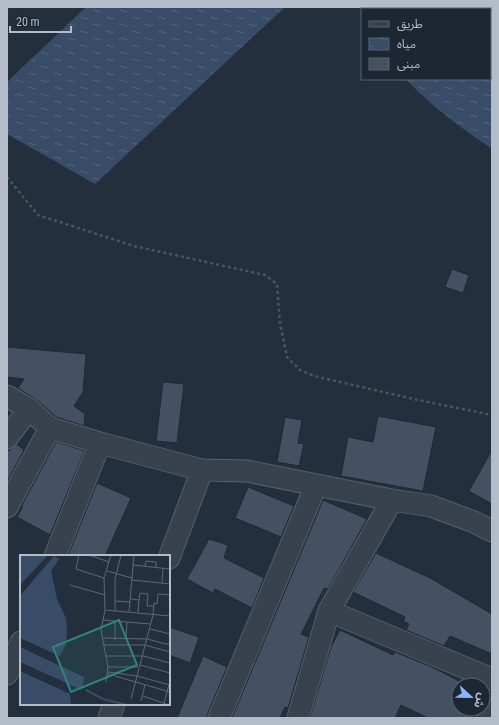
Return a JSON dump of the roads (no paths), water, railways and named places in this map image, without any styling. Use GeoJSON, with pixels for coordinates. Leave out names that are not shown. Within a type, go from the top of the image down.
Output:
{"type":"FeatureCollection","features":[{"type":"Feature","properties":{"kind":"street"},"geometry":{"type":"LineString","coordinates":[[7,396],[29,409],[50,428],[100,443],[202,470],[247,472],[431,506],[474,522],[492,531]]}},
{"type":"Feature","properties":{"kind":"street"},"geometry":{"type":"LineString","coordinates":[[7,438],[29,409]]}},
{"type":"Feature","properties":{"kind":"street"},"geometry":{"type":"LineString","coordinates":[[7,507],[50,428]]}},
{"type":"Feature","properties":{"kind":"street"},"geometry":{"type":"LineString","coordinates":[[55,555],[100,443]]}},
{"type":"Feature","properties":{"kind":"street"},"geometry":{"type":"LineString","coordinates":[[170,555],[202,470]]}},
{"type":"Feature","properties":{"kind":"street"},"geometry":{"type":"LineString","coordinates":[[219,718],[316,485]]}},
{"type":"Feature","properties":{"kind":"street"},"geometry":{"type":"LineString","coordinates":[[298,718],[329,611],[392,500]]}},
{"type":"Feature","properties":{"kind":"street"},"geometry":{"type":"LineString","coordinates":[[329,611],[492,679]]}},
{"type":"Feature","properties":{"kind":"street"},"geometry":{"type":"LineString","coordinates":[[7,674],[20,644]]}},
{"type":"Feature","properties":{"kind":"street"},"geometry":{"type":"LineString","coordinates":[[109,718],[114,705]]}},
{"type":"Feature","properties":{"kind":"street"},"geometry":{"type":"LineString","coordinates":[[488,718],[492,710]]}},
{"type":"Feature","properties":{"kind":"water"},"geometry":{"type":"Polygon","coordinates":[[[86,7],[285,7],[95,184],[7,134],[7,82],[86,7]]]}},
{"type":"Feature","properties":{"kind":"water"},"geometry":{"type":"Polygon","coordinates":[[[492,7],[492,149],[447,116],[407,80],[491,80],[491,8],[405,8],[492,7]]]}}]}
